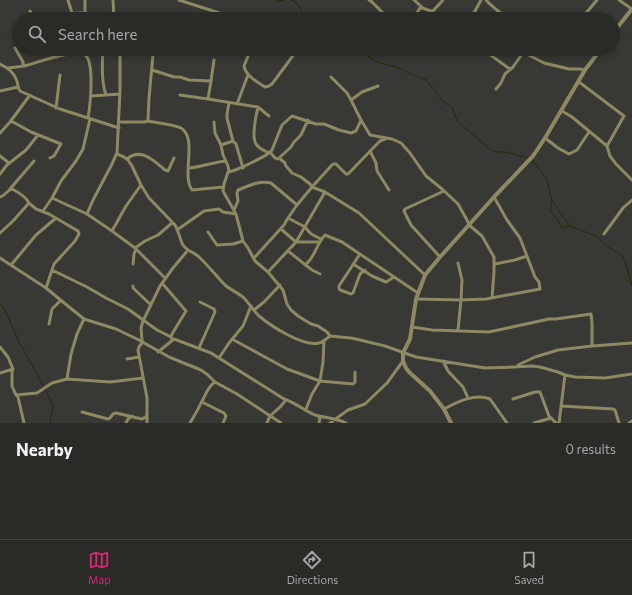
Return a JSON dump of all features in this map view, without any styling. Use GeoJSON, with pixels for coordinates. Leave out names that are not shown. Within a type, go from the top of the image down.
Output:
{"type":"FeatureCollection","features":[{"type":"Feature","properties":{"kind":"street"},"geometry":{"type":"LineString","coordinates":[[68,0],[72,12]]}},
{"type":"Feature","properties":{"kind":"street"},"geometry":{"type":"LineString","coordinates":[[83,12],[85,0]]}},
{"type":"Feature","properties":{"kind":"street"},"geometry":{"type":"LineString","coordinates":[[114,0],[114,12]]}},
{"type":"Feature","properties":{"kind":"street"},"geometry":{"type":"LineString","coordinates":[[179,0],[216,12]]}},
{"type":"Feature","properties":{"kind":"street"},"geometry":{"type":"LineString","coordinates":[[368,0],[381,12]]}},
{"type":"Feature","properties":{"kind":"street"},"geometry":{"type":"LineString","coordinates":[[414,0],[423,8],[432,11],[435,10],[443,0]]}},
{"type":"Feature","properties":{"kind":"street"},"geometry":{"type":"LineString","coordinates":[[474,12],[481,0]]}},
{"type":"Feature","properties":{"kind":"street"},"geometry":{"type":"LineString","coordinates":[[486,0],[500,12]]}},
{"type":"Feature","properties":{"kind":"street"},"geometry":{"type":"LineString","coordinates":[[587,12],[597,0]]}},
{"type":"Feature","properties":{"kind":"street"},"geometry":{"type":"LineString","coordinates":[[619,0],[632,9],[620,24]]}},
{"type":"Feature","properties":{"kind":"street"},"geometry":{"type":"LineString","coordinates":[[418,12],[423,8]]}},
{"type":"Feature","properties":{"kind":"street"},"geometry":{"type":"LineString","coordinates":[[20,56],[23,62],[23,66]]}},
{"type":"Feature","properties":{"kind":"street"},"geometry":{"type":"LineString","coordinates":[[7,68],[23,66],[57,56]]}},
{"type":"Feature","properties":{"kind":"street"},"geometry":{"type":"LineString","coordinates":[[42,211],[83,149],[89,119],[91,96],[89,63],[86,56]]}},
{"type":"Feature","properties":{"kind":"street"},"geometry":{"type":"LineString","coordinates":[[102,56],[104,90],[106,95]]}},
{"type":"Feature","properties":{"kind":"street"},"geometry":{"type":"LineString","coordinates":[[87,214],[117,154],[119,128],[120,56]]}},
{"type":"Feature","properties":{"kind":"street"},"geometry":{"type":"LineString","coordinates":[[147,121],[153,56]]}},
{"type":"Feature","properties":{"kind":"street"},"geometry":{"type":"LineString","coordinates":[[248,56],[244,67],[248,75],[265,87],[272,84],[293,56]]}},
{"type":"Feature","properties":{"kind":"street"},"geometry":{"type":"LineString","coordinates":[[492,56],[510,69]]}},
{"type":"Feature","properties":{"kind":"street"},"geometry":{"type":"LineString","coordinates":[[496,90],[505,74],[520,56]]}},
{"type":"Feature","properties":{"kind":"street"},"geometry":{"type":"LineString","coordinates":[[531,56],[544,63],[569,69],[585,70]]}},
{"type":"Feature","properties":{"kind":"street"},"geometry":{"type":"LineString","coordinates":[[452,423],[444,409],[430,391],[409,372],[403,361],[403,353],[410,339],[416,298],[425,276],[440,257],[494,197],[532,158],[562,111],[585,70],[596,56]]}},
{"type":"Feature","properties":{"kind":"street"},"geometry":{"type":"LineString","coordinates":[[208,99],[214,60]]}},
{"type":"Feature","properties":{"kind":"street"},"geometry":{"type":"LineString","coordinates":[[0,64],[12,72],[20,91],[56,108],[119,128]]}},
{"type":"Feature","properties":{"kind":"street"},"geometry":{"type":"LineString","coordinates":[[152,70],[189,80],[210,81]]}},
{"type":"Feature","properties":{"kind":"street"},"geometry":{"type":"LineString","coordinates":[[56,108],[60,75]]}},
{"type":"Feature","properties":{"kind":"street"},"geometry":{"type":"LineString","coordinates":[[237,104],[248,75]]}},
{"type":"Feature","properties":{"kind":"street"},"geometry":{"type":"LineString","coordinates":[[331,77],[347,93],[370,135],[392,139],[401,143],[426,176],[444,190],[458,204],[468,220],[469,225],[484,240],[494,257],[495,264],[492,298]]}},
{"type":"Feature","properties":{"kind":"street"},"geometry":{"type":"LineString","coordinates":[[579,82],[624,116],[607,146]]}},
{"type":"Feature","properties":{"kind":"street"},"geometry":{"type":"LineString","coordinates":[[351,100],[362,92],[378,86]]}},
{"type":"Feature","properties":{"kind":"street"},"geometry":{"type":"LineString","coordinates":[[0,91],[18,87]]}},
{"type":"Feature","properties":{"kind":"street"},"geometry":{"type":"LineString","coordinates":[[91,96],[120,94]]}},
{"type":"Feature","properties":{"kind":"street"},"geometry":{"type":"LineString","coordinates":[[0,133],[30,95]]}},
{"type":"Feature","properties":{"kind":"street"},"geometry":{"type":"LineString","coordinates":[[180,95],[258,108],[269,116]]}},
{"type":"Feature","properties":{"kind":"street"},"geometry":{"type":"LineString","coordinates":[[229,103],[227,118],[233,141],[236,144],[243,168]]}},
{"type":"Feature","properties":{"kind":"street"},"geometry":{"type":"LineString","coordinates":[[258,108],[254,128],[256,145],[270,153],[275,158],[279,158],[285,163],[291,172],[300,176],[312,187],[325,192],[359,213],[425,276]]}},
{"type":"Feature","properties":{"kind":"street"},"geometry":{"type":"LineString","coordinates":[[562,111],[607,146],[610,156],[632,180]]}},
{"type":"Feature","properties":{"kind":"street"},"geometry":{"type":"LineString","coordinates":[[229,172],[243,168],[270,153],[282,125],[292,116],[351,133],[356,131],[361,120]]}},
{"type":"Feature","properties":{"kind":"street"},"geometry":{"type":"LineString","coordinates":[[279,158],[301,135],[308,120]]}},
{"type":"Feature","properties":{"kind":"street"},"geometry":{"type":"LineString","coordinates":[[119,122],[147,121],[179,127],[187,133],[189,186],[192,190],[223,187]]}},
{"type":"Feature","properties":{"kind":"street"},"geometry":{"type":"LineString","coordinates":[[10,122],[13,122],[30,132],[61,144],[54,157],[50,158]]}},
{"type":"Feature","properties":{"kind":"street"},"geometry":{"type":"LineString","coordinates":[[214,122],[215,133],[221,145],[229,172],[223,187],[224,194],[236,214],[242,241],[254,258],[280,285],[284,292],[287,304],[291,310],[311,324],[318,326],[330,336],[351,338],[385,346],[416,357],[485,368],[529,365],[575,377],[605,378],[632,374]]}},
{"type":"Feature","properties":{"kind":"street"},"geometry":{"type":"LineString","coordinates":[[545,138],[558,148],[570,154],[577,150],[589,132]]}},
{"type":"Feature","properties":{"kind":"street"},"geometry":{"type":"LineString","coordinates":[[0,174],[9,164],[24,152],[38,135]]}},
{"type":"Feature","properties":{"kind":"street"},"geometry":{"type":"LineString","coordinates":[[254,258],[281,230],[297,205],[330,166],[336,164],[346,174],[348,174],[380,141],[387,138]]}},
{"type":"Feature","properties":{"kind":"street"},"geometry":{"type":"LineString","coordinates":[[221,145],[233,141]]}},
{"type":"Feature","properties":{"kind":"street"},"geometry":{"type":"LineString","coordinates":[[370,151],[376,163],[377,171],[389,190]]}},
{"type":"Feature","properties":{"kind":"street"},"geometry":{"type":"LineString","coordinates":[[117,154],[127,159],[152,202],[172,222],[183,245],[197,256],[226,286],[242,296],[270,325],[290,336],[312,343],[324,341],[330,336]]}},
{"type":"Feature","properties":{"kind":"street"},"geometry":{"type":"LineString","coordinates":[[127,159],[134,155],[143,155],[168,171],[174,158]]}},
{"type":"Feature","properties":{"kind":"street"},"geometry":{"type":"LineString","coordinates":[[0,156],[9,164]]}},
{"type":"Feature","properties":{"kind":"street"},"geometry":{"type":"LineString","coordinates":[[0,197],[10,189],[34,161]]}},
{"type":"Feature","properties":{"kind":"street"},"geometry":{"type":"LineString","coordinates":[[189,168],[200,167],[214,162],[226,161]]}},
{"type":"Feature","properties":{"kind":"street"},"geometry":{"type":"LineString","coordinates":[[234,210],[238,201],[238,190],[260,182],[271,183],[297,205]]}},
{"type":"Feature","properties":{"kind":"street"},"geometry":{"type":"LineString","coordinates":[[112,231],[130,200],[141,185]]}},
{"type":"Feature","properties":{"kind":"street"},"geometry":{"type":"LineString","coordinates":[[10,189],[14,190],[29,201],[29,203],[36,209],[49,214],[78,231],[79,234],[75,241],[55,263],[46,288]]}},
{"type":"Feature","properties":{"kind":"street"},"geometry":{"type":"LineString","coordinates":[[440,257],[411,226],[404,211],[405,209],[444,190]]}},
{"type":"Feature","properties":{"kind":"street"},"geometry":{"type":"LineString","coordinates":[[268,272],[296,242],[325,192]]}},
{"type":"Feature","properties":{"kind":"street"},"geometry":{"type":"LineString","coordinates":[[416,298],[461,300],[486,299],[540,289],[539,282],[535,277],[520,238],[506,220],[494,197]]}},
{"type":"Feature","properties":{"kind":"street"},"geometry":{"type":"LineString","coordinates":[[52,198],[87,214],[112,231],[135,249],[166,278]]}},
{"type":"Feature","properties":{"kind":"street"},"geometry":{"type":"LineString","coordinates":[[604,234],[623,208],[632,200]]}},
{"type":"Feature","properties":{"kind":"street"},"geometry":{"type":"LineString","coordinates":[[0,233],[29,203]]}},
{"type":"Feature","properties":{"kind":"street"},"geometry":{"type":"LineString","coordinates":[[177,230],[204,211],[217,209],[224,213],[236,214]]}},
{"type":"Feature","properties":{"kind":"street"},"geometry":{"type":"LineString","coordinates":[[11,265],[36,235],[56,218]]}},
{"type":"Feature","properties":{"kind":"street"},"geometry":{"type":"LineString","coordinates":[[288,218],[305,227],[311,234],[320,240]]}},
{"type":"Feature","properties":{"kind":"street"},"geometry":{"type":"LineString","coordinates":[[133,264],[135,249],[145,241],[158,235],[172,222]]}},
{"type":"Feature","properties":{"kind":"street"},"geometry":{"type":"LineString","coordinates":[[281,230],[296,242],[320,240]]}},
{"type":"Feature","properties":{"kind":"street"},"geometry":{"type":"LineString","coordinates":[[208,232],[216,245],[233,244],[242,241]]}},
{"type":"Feature","properties":{"kind":"street"},"geometry":{"type":"LineString","coordinates":[[305,265],[311,260],[320,240],[324,236],[327,236],[342,242],[418,293]]}},
{"type":"Feature","properties":{"kind":"street"},"geometry":{"type":"LineString","coordinates":[[147,423],[147,398],[138,348],[142,342],[142,328],[144,319],[160,286],[188,250]]}},
{"type":"Feature","properties":{"kind":"street"},"geometry":{"type":"LineString","coordinates":[[288,251],[305,265],[320,274]]}},
{"type":"Feature","properties":{"kind":"street"},"geometry":{"type":"LineString","coordinates":[[360,254],[340,286],[340,290],[351,294],[353,293],[360,274],[365,270]]}},
{"type":"Feature","properties":{"kind":"street"},"geometry":{"type":"LineString","coordinates":[[495,264],[527,256]]}},
{"type":"Feature","properties":{"kind":"street"},"geometry":{"type":"LineString","coordinates":[[0,258],[46,288],[84,319],[116,329],[158,352],[201,370],[215,382],[237,394],[281,423]]}},
{"type":"Feature","properties":{"kind":"street"},"geometry":{"type":"LineString","coordinates":[[458,263],[462,280],[458,330]]}},
{"type":"Feature","properties":{"kind":"street"},"geometry":{"type":"LineString","coordinates":[[353,264],[365,270],[372,276],[386,282],[394,277]]}},
{"type":"Feature","properties":{"kind":"street"},"geometry":{"type":"LineString","coordinates":[[52,270],[128,309],[144,319],[157,330],[172,338],[211,353],[286,400],[318,416],[346,423]]}},
{"type":"Feature","properties":{"kind":"street"},"geometry":{"type":"LineString","coordinates":[[158,352],[172,338],[186,312],[162,283]]}},
{"type":"Feature","properties":{"kind":"street"},"geometry":{"type":"LineString","coordinates":[[254,310],[280,285]]}},
{"type":"Feature","properties":{"kind":"street"},"geometry":{"type":"LineString","coordinates":[[133,286],[151,305]]}},
{"type":"Feature","properties":{"kind":"street"},"geometry":{"type":"LineString","coordinates":[[49,324],[52,309],[61,300]]}},
{"type":"Feature","properties":{"kind":"street"},"geometry":{"type":"LineString","coordinates":[[199,348],[215,312],[214,309],[200,302]]}},
{"type":"Feature","properties":{"kind":"street"},"geometry":{"type":"LineString","coordinates":[[219,358],[243,326],[251,306]]}},
{"type":"Feature","properties":{"kind":"street"},"geometry":{"type":"LineString","coordinates":[[412,327],[432,330],[489,332],[549,319],[591,314],[592,346]]}},
{"type":"Feature","properties":{"kind":"street"},"geometry":{"type":"LineString","coordinates":[[67,379],[71,354],[77,334],[84,319]]}},
{"type":"Feature","properties":{"kind":"street"},"geometry":{"type":"LineString","coordinates":[[232,339],[287,369],[320,381],[353,384],[355,382],[355,372]]}},
{"type":"Feature","properties":{"kind":"street"},"geometry":{"type":"LineString","coordinates":[[306,410],[312,394],[320,381],[324,341]]}},
{"type":"Feature","properties":{"kind":"street"},"geometry":{"type":"LineString","coordinates":[[514,367],[535,357],[558,350],[632,343]]}},
{"type":"Feature","properties":{"kind":"street"},"geometry":{"type":"LineString","coordinates":[[0,347],[8,357],[13,369],[13,390],[20,403],[24,423]]}},
{"type":"Feature","properties":{"kind":"street"},"geometry":{"type":"LineString","coordinates":[[127,359],[139,357]]}},
{"type":"Feature","properties":{"kind":"street"},"geometry":{"type":"LineString","coordinates":[[330,423],[348,410],[366,404],[387,383],[403,361]]}},
{"type":"Feature","properties":{"kind":"street"},"geometry":{"type":"LineString","coordinates":[[443,361],[448,371],[463,387],[468,398]]}},
{"type":"Feature","properties":{"kind":"street"},"geometry":{"type":"LineString","coordinates":[[0,373],[13,369]]}},
{"type":"Feature","properties":{"kind":"street"},"geometry":{"type":"LineString","coordinates":[[513,399],[540,392],[550,418],[558,423],[565,375]]}},
{"type":"Feature","properties":{"kind":"street"},"geometry":{"type":"LineString","coordinates":[[16,395],[35,394],[52,384],[67,379],[110,382],[143,378]]}},
{"type":"Feature","properties":{"kind":"street"},"geometry":{"type":"LineString","coordinates":[[190,423],[210,385],[215,382]]}},
{"type":"Feature","properties":{"kind":"street"},"geometry":{"type":"LineString","coordinates":[[444,409],[468,398],[487,398],[490,399],[507,423]]}},
{"type":"Feature","properties":{"kind":"street"},"geometry":{"type":"LineString","coordinates":[[267,423],[270,416],[280,408],[286,400]]}},
{"type":"Feature","properties":{"kind":"street"},"geometry":{"type":"LineString","coordinates":[[202,402],[224,413],[226,416],[223,423]]}},
{"type":"Feature","properties":{"kind":"street"},"geometry":{"type":"LineString","coordinates":[[561,406],[613,409],[615,410],[619,423]]}},
{"type":"Feature","properties":{"kind":"street"},"geometry":{"type":"LineString","coordinates":[[82,412],[108,419],[116,413],[142,419],[147,416]]}},
{"type":"Feature","properties":{"kind":"street"},"geometry":{"type":"LineString","coordinates":[[126,423],[132,416]]}},
{"type":"Feature","properties":{"kind":"street"},"geometry":{"type":"LineString","coordinates":[[318,416],[320,418],[319,423]]}},
{"type":"Feature","properties":{"kind":"street"},"geometry":{"type":"LineString","coordinates":[[534,423],[550,418]]}},
{"type":"Feature","properties":{"kind":"waterway"},"geometry":{"type":"LineString","coordinates":[[277,0],[284,0]]}},
{"type":"Feature","properties":{"kind":"waterway"},"geometry":{"type":"LineString","coordinates":[[291,0],[297,3],[302,12]]}},
{"type":"Feature","properties":{"kind":"waterway"},"geometry":{"type":"LineString","coordinates":[[369,56],[374,61],[399,68],[426,80],[443,101],[453,109],[457,121],[491,150],[529,158]]}},
{"type":"Feature","properties":{"kind":"waterway"},"geometry":{"type":"LineString","coordinates":[[532,159],[547,180],[552,201],[570,226],[598,237],[608,247],[622,255],[632,286]]}},
{"type":"Feature","properties":{"kind":"waterway"},"geometry":{"type":"LineString","coordinates":[[552,201],[550,212],[557,218],[562,228],[570,226]]}},
{"type":"Feature","properties":{"kind":"waterway"},"geometry":{"type":"LineString","coordinates":[[0,304],[4,308],[19,342],[53,405],[50,423]]}}]}
